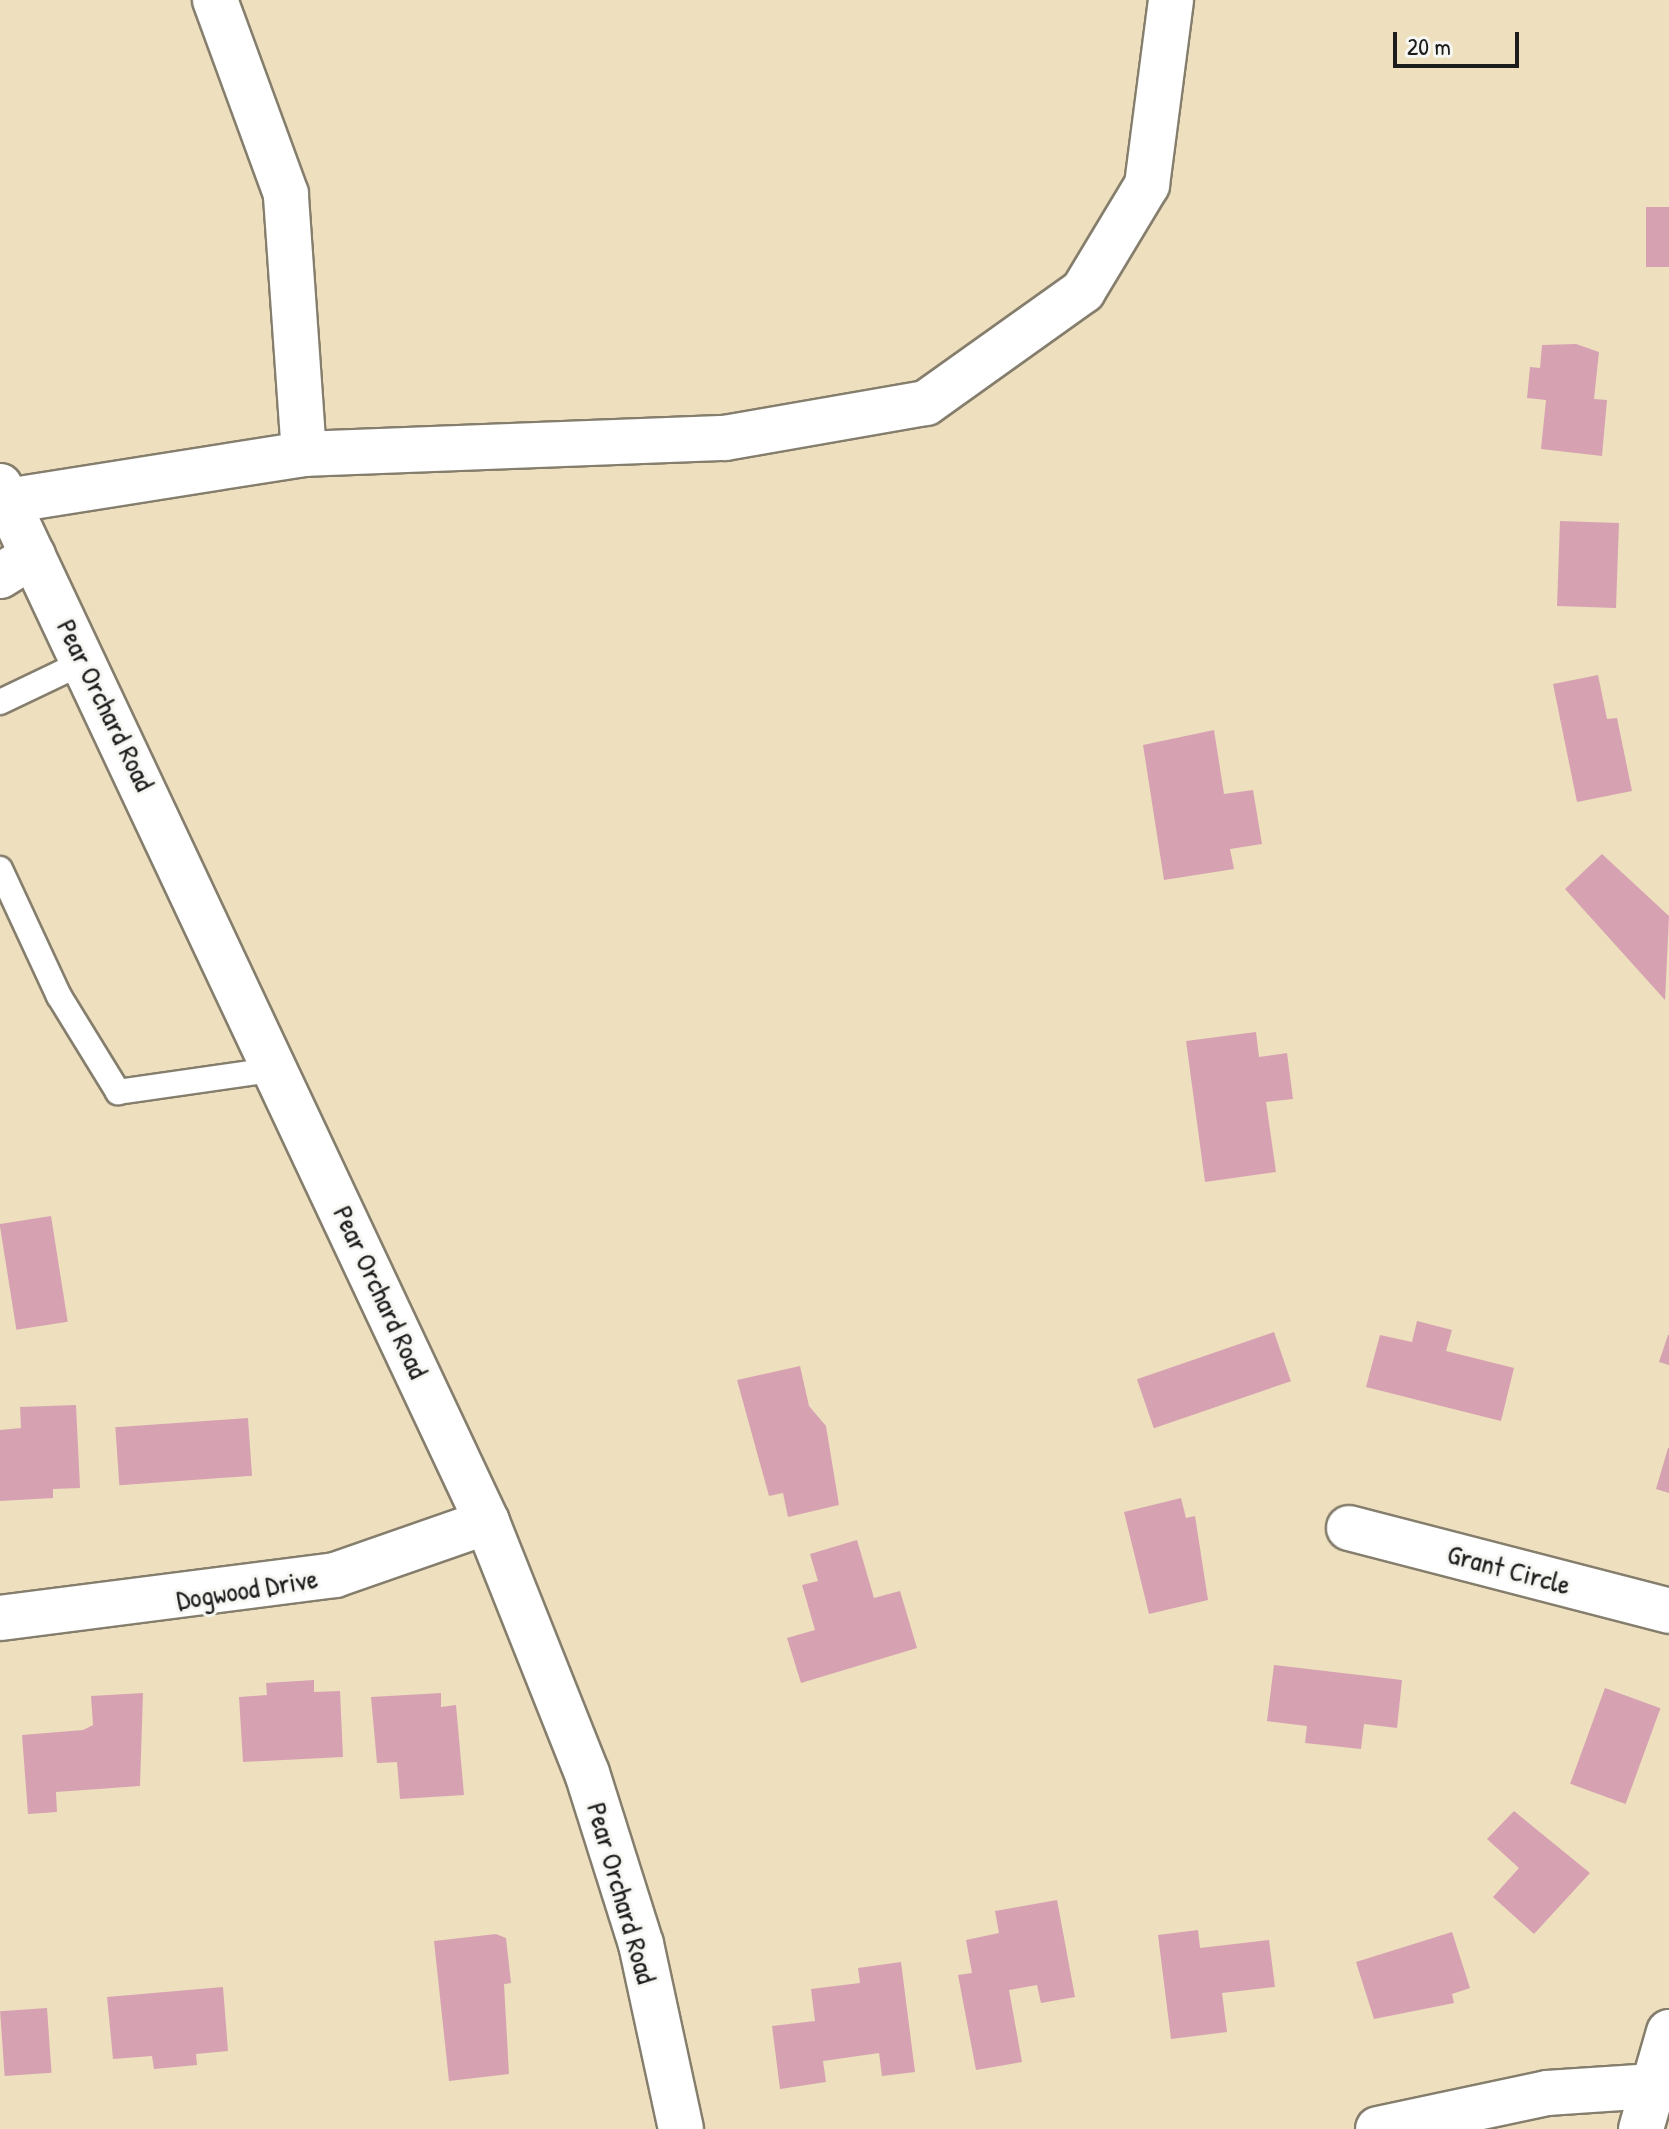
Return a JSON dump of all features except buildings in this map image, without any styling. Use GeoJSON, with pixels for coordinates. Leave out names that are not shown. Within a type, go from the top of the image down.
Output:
{"type":"FeatureCollection","features":[{"type":"Feature","properties":{"kind":"street"},"geometry":{"type":"LineString","coordinates":[[215,0],[286,194],[304,454]]}},
{"type":"Feature","properties":{"kind":"street"},"geometry":{"type":"LineString","coordinates":[[3,493],[304,454],[725,438],[926,403],[1083,291],[1147,185],[1171,0]]}},
{"type":"Feature","properties":{"kind":"street","name":"Pear Orchard Road"},"geometry":{"type":"LineString","coordinates":[[3,493],[16,566],[86,661],[487,1522],[587,1773],[641,1944],[681,2129]]}},
{"type":"Feature","properties":{"kind":"street","name":"Dogwood Drive"},"geometry":{"type":"LineString","coordinates":[[0,1618],[335,1575],[487,1522]]}},
{"type":"Feature","properties":{"kind":"street","name":"Grant Circle"},"geometry":{"type":"LineString","coordinates":[[1349,1528],[1669,1611]]}},
{"type":"Feature","properties":{"kind":"street"},"geometry":{"type":"LineString","coordinates":[[1641,2129],[1662,2085],[1669,2032]]}},
{"type":"Feature","properties":{"kind":"street"},"geometry":{"type":"LineString","coordinates":[[1378,2129],[1547,2093],[1662,2085]]}},
{"type":"Feature","properties":{"kind":"lane"},"geometry":{"type":"LineString","coordinates":[[0,702],[86,661]]}},
{"type":"Feature","properties":{"kind":"lane"},"geometry":{"type":"LineString","coordinates":[[0,869],[59,996],[118,1092],[277,1069]]}}]}
